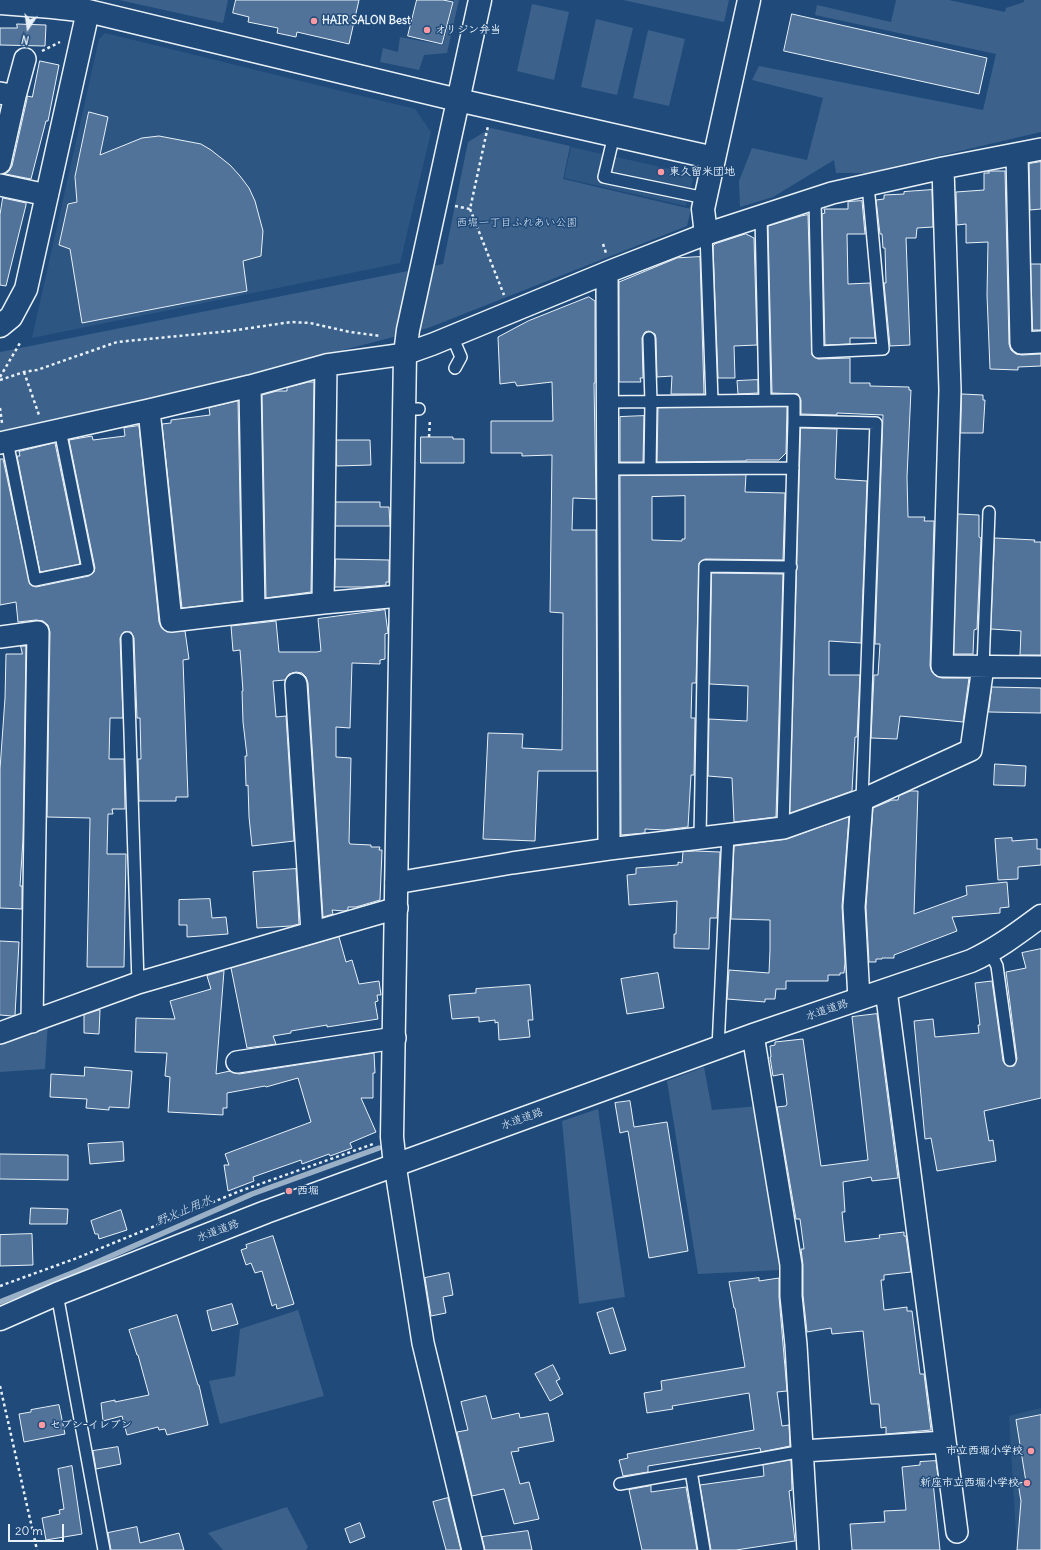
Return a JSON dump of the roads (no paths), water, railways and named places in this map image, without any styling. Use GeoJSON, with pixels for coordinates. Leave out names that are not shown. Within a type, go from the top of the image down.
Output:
{"type":"FeatureCollection","features":[{"type":"Feature","properties":{"kind":"street"},"geometry":{"type":"LineString","coordinates":[[473,1550],[423,1343],[395,1165],[392,1137],[397,908],[396,883],[400,596],[411,409],[405,354],[408,330],[480,0]]}},
{"type":"Feature","properties":{"kind":"street"},"geometry":{"type":"LineString","coordinates":[[706,234],[703,209],[705,198],[749,0]]}},
{"type":"Feature","properties":{"kind":"street"},"geometry":{"type":"LineString","coordinates":[[0,3],[88,11],[458,100],[714,158]]}},
{"type":"Feature","properties":{"kind":"street"},"geometry":{"type":"LineString","coordinates":[[0,326],[11,317],[26,289],[88,11]]}},
{"type":"Feature","properties":{"kind":"street"},"geometry":{"type":"LineString","coordinates":[[0,163],[8,95],[25,60]]}},
{"type":"Feature","properties":{"kind":"street"},"geometry":{"type":"LineString","coordinates":[[3,437],[60,430],[250,386],[326,365],[405,354],[706,234],[832,193],[943,168],[1041,149]]}},
{"type":"Feature","properties":{"kind":"street"},"geometry":{"type":"LineString","coordinates":[[1017,154],[1021,343],[1041,342]]}},
{"type":"Feature","properties":{"kind":"street"},"geometry":{"type":"LineString","coordinates":[[943,168],[950,390],[942,666],[1041,667]]}},
{"type":"Feature","properties":{"kind":"street"},"geometry":{"type":"LineString","coordinates":[[0,185],[47,195]]}},
{"type":"Feature","properties":{"kind":"street"},"geometry":{"type":"LineString","coordinates":[[606,273],[609,849]]}},
{"type":"Feature","properties":{"kind":"street"},"geometry":{"type":"LineString","coordinates":[[323,603],[326,365]]}},
{"type":"Feature","properties":{"kind":"street"},"geometry":{"type":"LineString","coordinates":[[250,386],[254,610]]}},
{"type":"Feature","properties":{"kind":"street"},"geometry":{"type":"LineString","coordinates":[[149,410],[171,620],[254,610],[400,596]]}},
{"type":"Feature","properties":{"kind":"street"},"geometry":{"type":"LineString","coordinates":[[0,637],[38,632],[32,1022]]}},
{"type":"Feature","properties":{"kind":"street"},"geometry":{"type":"LineString","coordinates":[[396,883],[512,863],[609,849],[784,828],[862,800],[971,750],[983,667]]}},
{"type":"Feature","properties":{"kind":"street"},"geometry":{"type":"LineString","coordinates":[[296,684],[312,932]]}},
{"type":"Feature","properties":{"kind":"street"},"geometry":{"type":"LineString","coordinates":[[859,999],[854,907],[862,800]]}},
{"type":"Feature","properties":{"kind":"street"},"geometry":{"type":"LineString","coordinates":[[0,1033],[138,983],[397,908]]}},
{"type":"Feature","properties":{"kind":"street","name":"水道道路"},"geometry":{"type":"LineString","coordinates":[[0,1319],[57,1294],[266,1212],[753,1035],[971,961],[1010,940],[1041,916]]}},
{"type":"Feature","properties":{"kind":"street"},"geometry":{"type":"LineString","coordinates":[[886,990],[957,1532]]}},
{"type":"Feature","properties":{"kind":"street"},"geometry":{"type":"LineString","coordinates":[[753,1035],[791,1265],[791,1296],[796,1346],[808,1550]]}},
{"type":"Feature","properties":{"kind":"street"},"geometry":{"type":"LineString","coordinates":[[237,1062],[395,1038]]}},
{"type":"Feature","properties":{"kind":"street"},"geometry":{"type":"LineString","coordinates":[[803,1451],[945,1442]]}},
{"type":"Feature","properties":{"kind":"lane"},"geometry":{"type":"LineString","coordinates":[[614,135],[604,177],[705,198]]}},
{"type":"Feature","properties":{"kind":"lane"},"geometry":{"type":"LineString","coordinates":[[815,199],[818,352],[883,349],[868,185]]}},
{"type":"Feature","properties":{"kind":"lane"},"geometry":{"type":"LineString","coordinates":[[761,216],[765,400]]}},
{"type":"Feature","properties":{"kind":"lane"},"geometry":{"type":"LineString","coordinates":[[706,234],[712,401]]}},
{"type":"Feature","properties":{"kind":"lane"},"geometry":{"type":"LineString","coordinates":[[452,336],[461,357],[455,368]]}},
{"type":"Feature","properties":{"kind":"lane"},"geometry":{"type":"LineString","coordinates":[[649,338],[651,402],[650,469]]}},
{"type":"Feature","properties":{"kind":"lane"},"geometry":{"type":"LineString","coordinates":[[607,402],[794,400],[784,828]]}},
{"type":"Feature","properties":{"kind":"lane"},"geometry":{"type":"LineString","coordinates":[[794,422],[876,423],[862,800]]}},
{"type":"Feature","properties":{"kind":"lane"},"geometry":{"type":"LineString","coordinates":[[3,437],[35,580],[88,569],[60,430]]}},
{"type":"Feature","properties":{"kind":"lane"},"geometry":{"type":"LineString","coordinates":[[608,469],[793,468]]}},
{"type":"Feature","properties":{"kind":"lane"},"geometry":{"type":"LineString","coordinates":[[983,667],[989,512]]}},
{"type":"Feature","properties":{"kind":"lane"},"geometry":{"type":"LineString","coordinates":[[700,837],[705,566],[790,567]]}},
{"type":"Feature","properties":{"kind":"lane"},"geometry":{"type":"LineString","coordinates":[[127,638],[138,983]]}},
{"type":"Feature","properties":{"kind":"lane"},"geometry":{"type":"LineString","coordinates":[[718,1048],[728,834]]}},
{"type":"Feature","properties":{"kind":"lane"},"geometry":{"type":"LineString","coordinates":[[990,952],[997,966],[1010,1060]]}},
{"type":"Feature","properties":{"kind":"lane"},"geometry":{"type":"LineString","coordinates":[[57,1294],[104,1550]]}},
{"type":"Feature","properties":{"kind":"lane"},"geometry":{"type":"LineString","coordinates":[[620,1484],[803,1451]]}},
{"type":"Feature","properties":{"kind":"lane"},"geometry":{"type":"LineString","coordinates":[[691,1471],[704,1550]]}},
{"type":"Feature","properties":{"kind":"waterway","name":"野火止用水"},"geometry":{"type":"LineString","coordinates":[[0,1302],[77,1271],[252,1194],[379,1148]]}},
{"type":"Feature","properties":{"kind":"place","name":"HAIR SALON Best"},"geometry":{"type":"Point","coordinates":[314,21]}},
{"type":"Feature","properties":{"kind":"place","name":"オリジン弁当"},"geometry":{"type":"Point","coordinates":[427,30]}},
{"type":"Feature","properties":{"kind":"place","name":"東久留米団地"},"geometry":{"type":"Point","coordinates":[661,172]}},
{"type":"Feature","properties":{"kind":"place","name":"西堀"},"geometry":{"type":"Point","coordinates":[289,1191]}},
{"type":"Feature","properties":{"kind":"place","name":"セブン-イレブン"},"geometry":{"type":"Point","coordinates":[42,1425]}},
{"type":"Feature","properties":{"kind":"place","name":"市立西堀小学校"},"geometry":{"type":"Point","coordinates":[1031,1451]}},
{"type":"Feature","properties":{"kind":"place","name":"新座市立西堀小学校"},"geometry":{"type":"Point","coordinates":[1027,1483]}},
{"type":"Feature","properties":{"kind":"park label","name":"西堀一丁目ふれあい公園"},"geometry":{"type":"Point","coordinates":[517,223]}}]}
